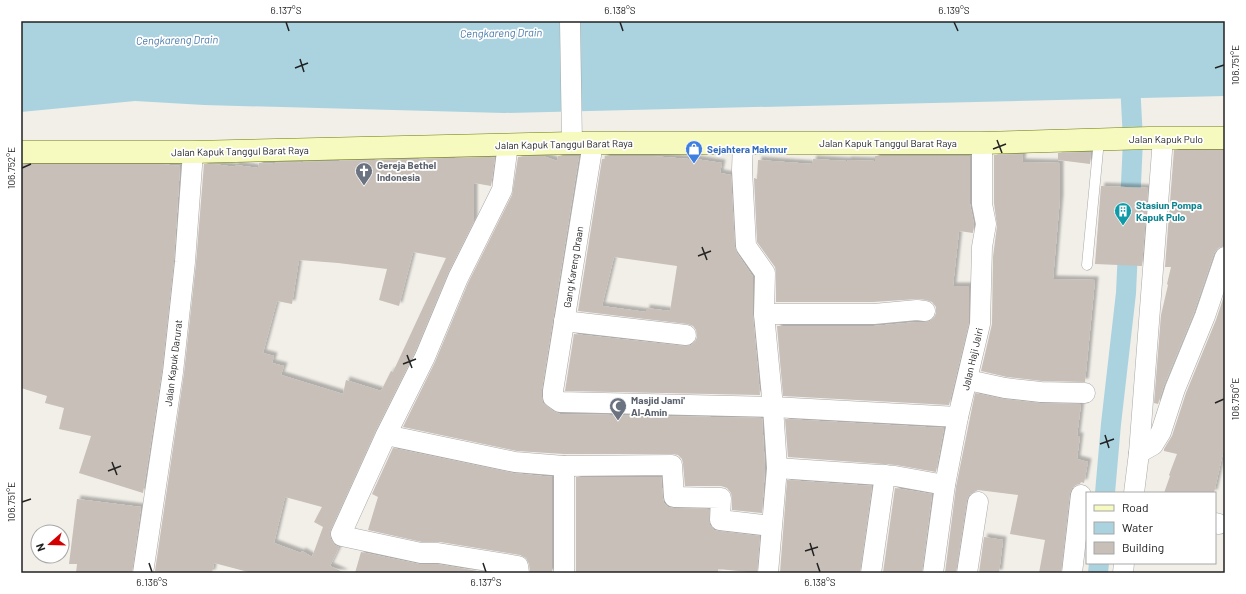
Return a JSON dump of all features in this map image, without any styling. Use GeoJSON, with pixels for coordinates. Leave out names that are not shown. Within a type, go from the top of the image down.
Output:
{"type":"FeatureCollection","features":[{"type":"Feature","properties":{"kind":"main road","name":"Jalan Kapuk Tanggul Barat Raya"},"geometry":{"type":"LineString","coordinates":[[21,152],[193,152],[508,144],[579,137],[743,143],[982,143],[1103,140]]}},
{"type":"Feature","properties":{"kind":"main road","name":"Jalan Kapuk Pulo"},"geometry":{"type":"LineString","coordinates":[[1103,140],[1225,138]]}},
{"type":"Feature","properties":{"kind":"street","name":"Gang Kareng Draan"},"geometry":{"type":"LineString","coordinates":[[570,21],[579,137],[564,320],[553,397],[560,402],[773,407]]}},
{"type":"Feature","properties":{"kind":"street"},"geometry":{"type":"LineString","coordinates":[[1135,492],[1139,453],[1156,138]]}},
{"type":"Feature","properties":{"kind":"street"},"geometry":{"type":"LineString","coordinates":[[743,143],[742,170],[746,246],[765,273],[764,314],[777,468],[768,573]]}},
{"type":"Feature","properties":{"kind":"street","name":"Jalan Haji Jairi"},"geometry":{"type":"LineString","coordinates":[[933,573],[945,485],[958,417],[968,380],[980,324],[982,247],[986,224],[982,204],[982,143]]}},
{"type":"Feature","properties":{"kind":"street"},"geometry":{"type":"LineString","coordinates":[[508,144],[502,190],[458,278],[425,357],[386,435],[341,534],[342,536],[421,553],[438,553],[518,566],[519,573]]}},
{"type":"Feature","properties":{"kind":"street","name":"Jalan Kapuk Darurat"},"geometry":{"type":"LineString","coordinates":[[143,573],[173,372],[185,262],[193,152]]}},
{"type":"Feature","properties":{"kind":"street"},"geometry":{"type":"LineString","coordinates":[[1139,453],[1153,444],[1161,432],[1175,390],[1205,316],[1225,257]]}},
{"type":"Feature","properties":{"kind":"street"},"geometry":{"type":"LineString","coordinates":[[764,314],[874,314],[925,310]]}},
{"type":"Feature","properties":{"kind":"street"},"geometry":{"type":"LineString","coordinates":[[564,320],[686,335]]}},
{"type":"Feature","properties":{"kind":"street"},"geometry":{"type":"LineString","coordinates":[[968,380],[1005,388],[1041,392],[1085,393]]}},
{"type":"Feature","properties":{"kind":"street"},"geometry":{"type":"LineString","coordinates":[[773,407],[958,417]]}},
{"type":"Feature","properties":{"kind":"street"},"geometry":{"type":"LineString","coordinates":[[386,435],[515,462],[564,466],[672,465],[674,497],[721,498],[720,520],[771,526]]}},
{"type":"Feature","properties":{"kind":"street"},"geometry":{"type":"LineString","coordinates":[[564,466],[564,573]]}},
{"type":"Feature","properties":{"kind":"street"},"geometry":{"type":"LineString","coordinates":[[777,468],[885,476],[945,485]]}},
{"type":"Feature","properties":{"kind":"street"},"geometry":{"type":"LineString","coordinates":[[871,573],[885,476]]}},
{"type":"Feature","properties":{"kind":"street"},"geometry":{"type":"LineString","coordinates":[[1072,573],[1081,496]]}},
{"type":"Feature","properties":{"kind":"street"},"geometry":{"type":"LineString","coordinates":[[967,573],[978,502]]}},
{"type":"Feature","properties":{"kind":"lane"},"geometry":{"type":"LineString","coordinates":[[1087,265],[1103,140]]}},
{"type":"Feature","properties":{"kind":"water","name":"Cengkareng Drain"},"geometry":{"type":"Polygon","coordinates":[[[21,21],[1225,21],[1225,96],[504,113],[204,105],[135,101],[21,112],[21,21]]]}},
{"type":"Feature","properties":{"kind":"building"},"geometry":{"type":"Polygon","coordinates":[[[1174,150],[1225,150],[1225,246],[1218,248],[1214,253],[1194,312],[1164,385],[1158,404],[1154,403],[1161,315],[1171,267],[1165,267],[1174,150]]]}},
{"type":"Feature","properties":{"kind":"building"},"geometry":{"type":"Polygon","coordinates":[[[1091,152],[1090,164],[1058,160],[1058,153],[1091,152]]]}},
{"type":"Feature","properties":{"kind":"building"},"geometry":{"type":"Polygon","coordinates":[[[1023,154],[1022,162],[1060,163],[1060,198],[1053,279],[1095,280],[1085,382],[1042,381],[1007,377],[981,371],[992,324],[993,257],[997,226],[994,203],[994,155],[1023,154]]]}},
{"type":"Feature","properties":{"kind":"building"},"geometry":{"type":"Polygon","coordinates":[[[543,156],[557,161],[558,156],[579,156],[542,389],[543,403],[553,411],[560,414],[762,418],[765,468],[762,513],[732,510],[731,493],[727,488],[721,486],[685,486],[682,459],[678,455],[564,454],[517,451],[403,427],[435,362],[468,283],[512,195],[518,157],[543,156]]]}},
{"type":"Feature","properties":{"kind":"building"},"geometry":{"type":"Polygon","coordinates":[[[605,156],[689,158],[722,163],[720,173],[731,175],[735,247],[737,253],[753,277],[753,315],[760,395],[565,391],[574,334],[685,346],[691,345],[695,342],[697,337],[696,330],[693,326],[687,324],[578,311],[602,159],[605,159],[605,156]],[[614,257],[602,306],[646,312],[646,308],[670,311],[677,266],[614,257]]]}},
{"type":"Feature","properties":{"kind":"building"},"geometry":{"type":"Polygon","coordinates":[[[875,156],[970,156],[970,204],[974,224],[973,233],[959,231],[953,286],[969,286],[969,323],[949,405],[783,396],[777,326],[874,326],[924,322],[930,321],[934,318],[936,313],[936,307],[932,302],[918,299],[873,302],[776,302],[775,267],[757,242],[754,178],[757,179],[758,160],[812,164],[813,159],[875,161],[875,156]]]}},
{"type":"Feature","properties":{"kind":"building"},"geometry":{"type":"Polygon","coordinates":[[[495,158],[491,186],[474,183],[474,221],[448,273],[415,352],[376,430],[331,529],[331,539],[335,545],[339,547],[330,566],[345,573],[252,573],[214,563],[212,573],[167,573],[155,571],[184,373],[196,263],[204,164],[235,167],[235,165],[258,168],[259,163],[274,164],[295,162],[495,158]],[[413,252],[399,306],[379,300],[387,269],[299,260],[292,304],[277,301],[263,353],[274,356],[272,363],[284,366],[281,375],[343,394],[346,380],[381,391],[391,371],[393,372],[446,258],[413,252]],[[285,497],[274,543],[301,553],[302,551],[312,557],[323,527],[314,522],[322,507],[285,497]]]}},
{"type":"Feature","properties":{"kind":"building"},"geometry":{"type":"Polygon","coordinates":[[[21,164],[160,164],[180,166],[174,261],[162,371],[143,493],[79,473],[91,436],[59,429],[64,408],[45,403],[47,396],[21,388],[21,164]]]}},
{"type":"Feature","properties":{"kind":"building","name":"Stasiun Pompa Kapuk Pulo"},"geometry":{"type":"Polygon","coordinates":[[[1101,186],[1148,188],[1142,266],[1095,264],[1101,186]]]}},
{"type":"Feature","properties":{"kind":"building"},"geometry":{"type":"Polygon","coordinates":[[[1225,293],[1225,444],[1214,492],[1164,492],[1177,454],[1164,451],[1164,449],[1172,436],[1186,393],[1216,320],[1225,293]]]}},
{"type":"Feature","properties":{"kind":"building"},"geometry":{"type":"Polygon","coordinates":[[[975,393],[1004,399],[1040,403],[1081,404],[1077,436],[1080,436],[1077,459],[1088,462],[1084,483],[1081,482],[1080,484],[1076,485],[1072,488],[1070,493],[1061,573],[1039,573],[1045,540],[1010,534],[1018,495],[978,490],[969,495],[967,500],[956,573],[945,573],[956,487],[975,393]]]}},
{"type":"Feature","properties":{"kind":"building"},"geometry":{"type":"Polygon","coordinates":[[[785,419],[944,428],[936,472],[896,465],[788,457],[785,419]]]}},
{"type":"Feature","properties":{"kind":"building"},"geometry":{"type":"Polygon","coordinates":[[[393,448],[513,473],[552,477],[552,573],[530,573],[529,564],[526,558],[520,555],[440,542],[422,542],[368,530],[378,497],[372,494],[393,448]]]}},
{"type":"Feature","properties":{"kind":"building"},"geometry":{"type":"Polygon","coordinates":[[[576,477],[661,477],[664,503],[668,507],[709,509],[710,525],[714,530],[760,536],[757,573],[718,569],[718,573],[576,573],[576,477]]]}},
{"type":"Feature","properties":{"kind":"building"},"geometry":{"type":"Polygon","coordinates":[[[787,480],[872,486],[860,573],[780,573],[787,480]]]}},
{"type":"Feature","properties":{"kind":"building"},"geometry":{"type":"Polygon","coordinates":[[[895,488],[932,494],[922,573],[883,573],[895,488]]]}},
{"type":"Feature","properties":{"kind":"building"},"geometry":{"type":"Polygon","coordinates":[[[77,499],[141,507],[132,573],[76,573],[77,564],[70,564],[77,499]]]}},
{"type":"Feature","properties":{"kind":"building"},"geometry":{"type":"Polygon","coordinates":[[[984,537],[1003,540],[999,573],[979,573],[984,537]]]}},
{"type":"Feature","properties":{"kind":"building"},"geometry":{"type":"Polygon","coordinates":[[[361,552],[419,564],[437,564],[489,573],[355,573],[361,552]]]}},
{"type":"Feature","properties":{"kind":"waterway"},"geometry":{"type":"LineString","coordinates":[[1105,492],[1111,424],[1126,293],[1133,140],[1129,64],[1140,21]]}},
{"type":"Feature","properties":{"kind":"waterway"},"geometry":{"type":"LineString","coordinates":[[1098,573],[1099,564]]}},
{"type":"Feature","properties":{"kind":"place","name":"Sejahtera Makmur"},"geometry":{"type":"Point","coordinates":[694,164]}},
{"type":"Feature","properties":{"kind":"place","name":"Gereja Bethel Indonesia"},"geometry":{"type":"Point","coordinates":[364,186]}},
{"type":"Feature","properties":{"kind":"place","name":"Stasiun Pompa Kapuk Pulo"},"geometry":{"type":"Point","coordinates":[1123,226]}},
{"type":"Feature","properties":{"kind":"place","name":"Masjid Jami' Al-Amin"},"geometry":{"type":"Point","coordinates":[618,421]}}]}
